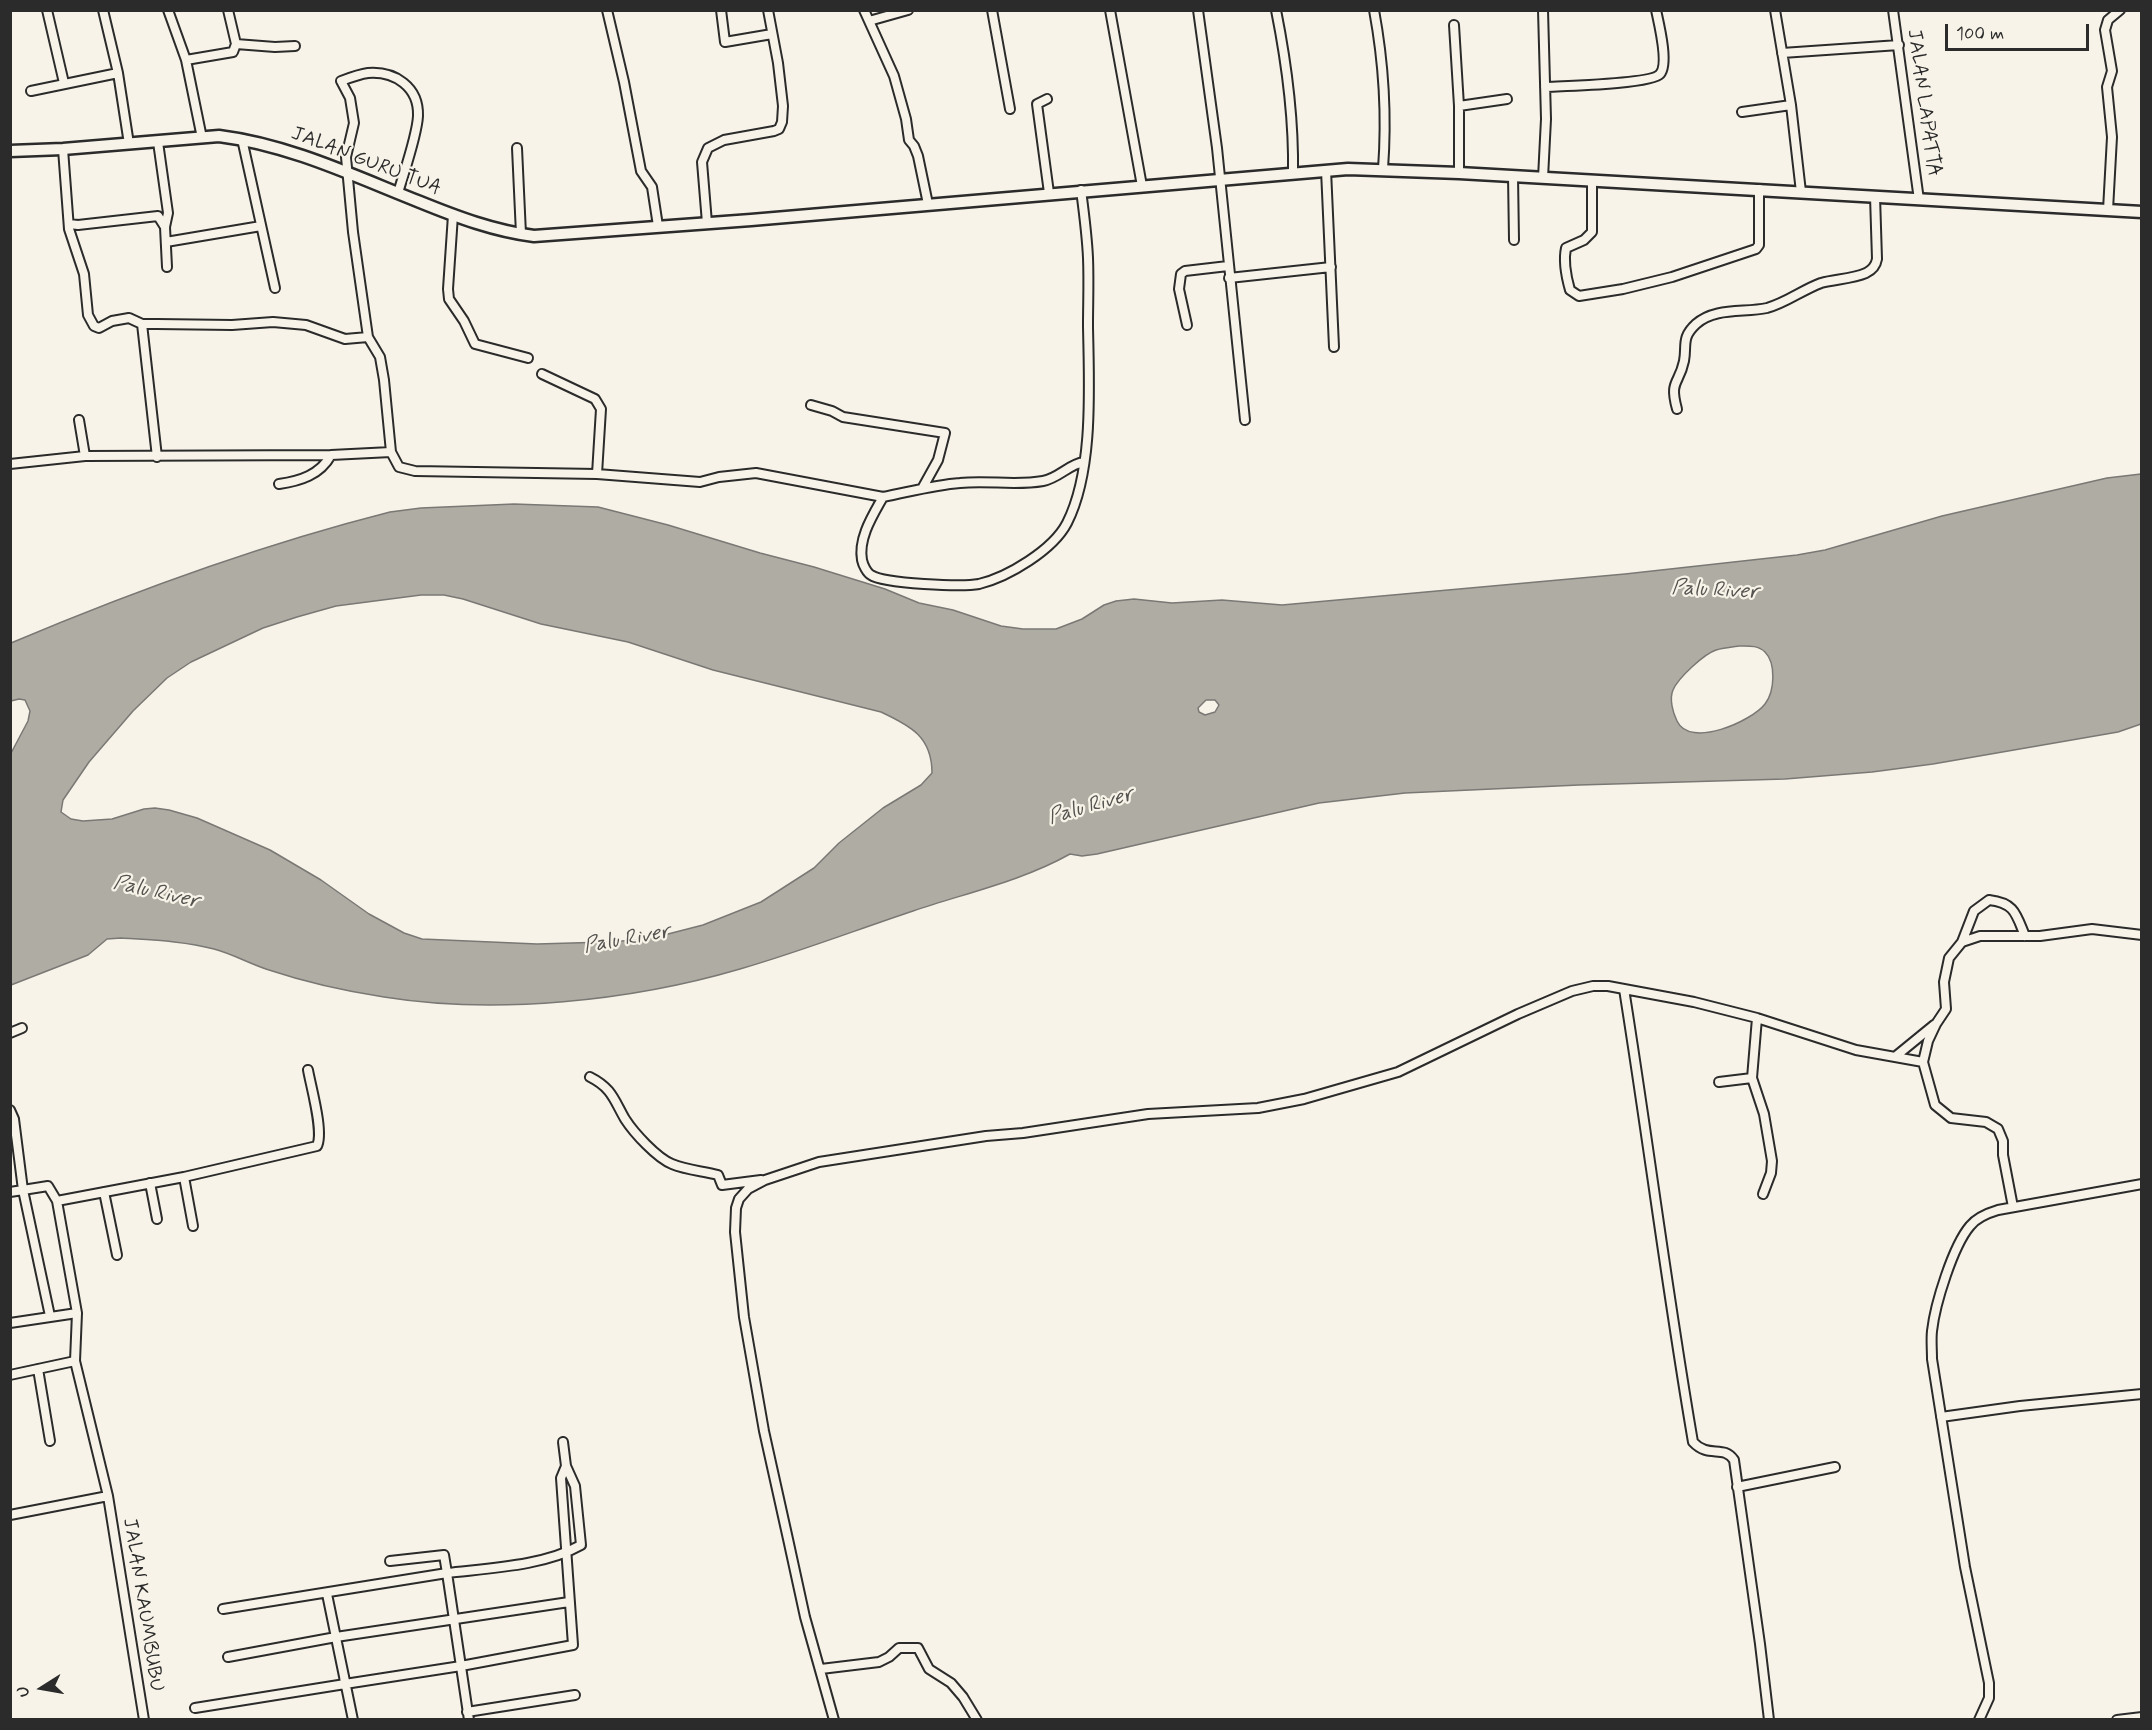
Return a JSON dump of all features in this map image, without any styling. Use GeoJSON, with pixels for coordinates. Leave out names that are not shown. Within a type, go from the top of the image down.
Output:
{"type":"FeatureCollection","features":[{"type":"Feature","properties":{"kind":"main road","name":"JALAN GURU TUA"},"geometry":{"type":"LineString","coordinates":[[10,152],[219,136],[242,139],[268,144],[453,215],[504,231],[534,236],[1326,170],[1383,169],[2142,212]]}},
{"type":"Feature","properties":{"kind":"street"},"geometry":{"type":"LineString","coordinates":[[47,10],[64,83]]}},
{"type":"Feature","properties":{"kind":"street"},"geometry":{"type":"LineString","coordinates":[[103,10],[118,73],[129,144]]}},
{"type":"Feature","properties":{"kind":"street"},"geometry":{"type":"LineString","coordinates":[[168,10],[186,60],[202,138]]}},
{"type":"Feature","properties":{"kind":"street"},"geometry":{"type":"LineString","coordinates":[[186,60],[231,53],[235,50],[237,44],[228,10]]}},
{"type":"Feature","properties":{"kind":"street"},"geometry":{"type":"LineString","coordinates":[[607,10],[641,171],[652,187],[658,226]]}},
{"type":"Feature","properties":{"kind":"street"},"geometry":{"type":"LineString","coordinates":[[721,10],[725,42],[772,34]]}},
{"type":"Feature","properties":{"kind":"street"},"geometry":{"type":"LineString","coordinates":[[707,223],[702,162],[708,147],[724,140],[774,131],[779,129],[782,122],[783,106],[768,10]]}},
{"type":"Feature","properties":{"kind":"street"},"geometry":{"type":"LineString","coordinates":[[864,10],[894,76],[906,119],[909,140],[918,156],[928,204]]}},
{"type":"Feature","properties":{"kind":"street"},"geometry":{"type":"LineString","coordinates":[[869,21],[908,10]]}},
{"type":"Feature","properties":{"kind":"street"},"geometry":{"type":"LineString","coordinates":[[992,10],[1010,109]]}},
{"type":"Feature","properties":{"kind":"street"},"geometry":{"type":"LineString","coordinates":[[1110,10],[1142,186]]}},
{"type":"Feature","properties":{"kind":"street"},"geometry":{"type":"LineString","coordinates":[[1198,10],[1210,95],[1245,420]]}},
{"type":"Feature","properties":{"kind":"street"},"geometry":{"type":"LineString","coordinates":[[1276,10],[1291,104],[1293,174]]}},
{"type":"Feature","properties":{"kind":"street"},"geometry":{"type":"LineString","coordinates":[[1374,10],[1385,92],[1383,169]]}},
{"type":"Feature","properties":{"kind":"street"},"geometry":{"type":"LineString","coordinates":[[1543,10],[1545,87],[1543,178]]}},
{"type":"Feature","properties":{"kind":"street"},"geometry":{"type":"LineString","coordinates":[[1545,87],[1586,86],[1659,76],[1664,63],[1656,10]]}},
{"type":"Feature","properties":{"kind":"street"},"geometry":{"type":"LineString","coordinates":[[1775,10],[1791,105],[1801,192]]}},
{"type":"Feature","properties":{"kind":"street"},"geometry":{"type":"LineString","coordinates":[[2108,210],[2112,137],[2107,87],[2112,71],[2105,30],[2108,20],[2120,10]]}},
{"type":"Feature","properties":{"kind":"street","name":"JALAN LAPATTA"},"geometry":{"type":"LineString","coordinates":[[1895,11],[1919,200]]}},
{"type":"Feature","properties":{"kind":"street"},"geometry":{"type":"LineString","coordinates":[[1454,24],[1459,106],[1459,173]]}},
{"type":"Feature","properties":{"kind":"street"},"geometry":{"type":"LineString","coordinates":[[237,44],[295,46]]}},
{"type":"Feature","properties":{"kind":"street"},"geometry":{"type":"LineString","coordinates":[[1782,53],[1899,45]]}},
{"type":"Feature","properties":{"kind":"street"},"geometry":{"type":"LineString","coordinates":[[31,91],[118,73]]}},
{"type":"Feature","properties":{"kind":"street"},"geometry":{"type":"LineString","coordinates":[[398,193],[418,119],[418,103],[397,77],[368,73],[341,81],[350,98],[354,123],[346,157],[353,232],[368,337],[380,357],[391,452],[399,467],[415,471],[597,474],[700,482],[719,477],[756,473],[883,497],[908,493],[923,487],[962,483],[1010,484],[1043,480],[1062,474],[1076,463],[1084,462]]}},
{"type":"Feature","properties":{"kind":"street"},"geometry":{"type":"LineString","coordinates":[[1047,99],[1037,105],[1049,194]]}},
{"type":"Feature","properties":{"kind":"street"},"geometry":{"type":"LineString","coordinates":[[1459,106],[1507,99]]}},
{"type":"Feature","properties":{"kind":"street"},"geometry":{"type":"LineString","coordinates":[[1742,112],[1791,105]]}},
{"type":"Feature","properties":{"kind":"street"},"geometry":{"type":"LineString","coordinates":[[242,139],[274,288]]}},
{"type":"Feature","properties":{"kind":"street"},"geometry":{"type":"LineString","coordinates":[[158,142],[168,213],[165,227],[167,267]]}},
{"type":"Feature","properties":{"kind":"street"},"geometry":{"type":"LineString","coordinates":[[517,148],[521,234]]}},
{"type":"Feature","properties":{"kind":"street"},"geometry":{"type":"LineString","coordinates":[[63,149],[69,224],[73,245],[84,274],[91,323],[99,328],[112,321],[129,318],[142,324],[232,325],[294,322],[345,339],[368,337]]}},
{"type":"Feature","properties":{"kind":"street"},"geometry":{"type":"LineString","coordinates":[[1326,170],[1334,347]]}},
{"type":"Feature","properties":{"kind":"street"},"geometry":{"type":"LineString","coordinates":[[1514,176],[1514,240]]}},
{"type":"Feature","properties":{"kind":"street"},"geometry":{"type":"LineString","coordinates":[[1592,180],[1592,232],[1584,240],[1566,248],[1564,254],[1570,290],[1579,296],[1672,277],[1755,249],[1759,245],[1759,189]]}},
{"type":"Feature","properties":{"kind":"street"},"geometry":{"type":"LineString","coordinates":[[883,497],[866,530],[862,552],[862,561],[870,575],[879,578],[955,585],[978,584],[1009,573],[1036,556],[1057,538],[1066,524],[1072,510],[1084,462],[1089,392],[1088,260],[1080,190]]}},
{"type":"Feature","properties":{"kind":"street"},"geometry":{"type":"LineString","coordinates":[[1677,409],[1672,393],[1684,361],[1686,337],[1700,321],[1719,314],[1775,305],[1822,283],[1856,276],[1872,269],[1877,259],[1875,196]]}},
{"type":"Feature","properties":{"kind":"street"},"geometry":{"type":"LineString","coordinates":[[453,215],[448,289],[451,303],[464,321],[475,344],[528,358]]}},
{"type":"Feature","properties":{"kind":"street"},"geometry":{"type":"LineString","coordinates":[[69,224],[78,225],[158,216],[165,227]]}},
{"type":"Feature","properties":{"kind":"street"},"geometry":{"type":"LineString","coordinates":[[166,242],[261,226]]}},
{"type":"Feature","properties":{"kind":"street"},"geometry":{"type":"LineString","coordinates":[[1187,325],[1179,289],[1181,274],[1185,271],[1228,266]]}},
{"type":"Feature","properties":{"kind":"street"},"geometry":{"type":"LineString","coordinates":[[1229,278],[1331,267]]}},
{"type":"Feature","properties":{"kind":"street"},"geometry":{"type":"LineString","coordinates":[[142,324],[157,457]]}},
{"type":"Feature","properties":{"kind":"street"},"geometry":{"type":"LineString","coordinates":[[542,374],[599,403],[601,409],[597,474]]}},
{"type":"Feature","properties":{"kind":"street"},"geometry":{"type":"LineString","coordinates":[[811,405],[843,417],[945,434],[938,460],[923,487]]}},
{"type":"Feature","properties":{"kind":"street"},"geometry":{"type":"LineString","coordinates":[[80,420],[85,456]]}},
{"type":"Feature","properties":{"kind":"street"},"geometry":{"type":"LineString","coordinates":[[10,464],[85,456],[331,455],[391,452]]}},
{"type":"Feature","properties":{"kind":"street"},"geometry":{"type":"LineString","coordinates":[[279,484],[300,480],[314,473],[331,455]]}},
{"type":"Feature","properties":{"kind":"street"},"geometry":{"type":"LineString","coordinates":[[2013,1208],[2003,1155],[2002,1134],[1986,1122],[1951,1118],[1935,1105],[1923,1062],[1936,1024],[1946,1009],[1944,982],[1948,958],[1962,942],[1974,911],[1989,900],[2009,905],[2016,914],[2025,936]]}},
{"type":"Feature","properties":{"kind":"street"},"geometry":{"type":"LineString","coordinates":[[1962,942],[1980,936],[2025,936],[2092,929],[2142,935]]}},
{"type":"Feature","properties":{"kind":"street"},"geometry":{"type":"LineString","coordinates":[[834,1719],[805,1617],[764,1431],[744,1317],[735,1232],[736,1208],[739,1199],[748,1189],[765,1180],[819,1162],[1148,1114],[1258,1108],[1304,1099],[1398,1072],[1518,1014],[1572,991],[1608,986],[1694,1002],[1757,1018],[1856,1050],[1923,1062]]}},
{"type":"Feature","properties":{"kind":"street"},"geometry":{"type":"LineString","coordinates":[[1624,988],[1644,1113],[1672,1319],[1693,1442],[1700,1449],[1709,1452],[1719,1451],[1730,1454],[1734,1460],[1761,1644],[1769,1719]]}},
{"type":"Feature","properties":{"kind":"street"},"geometry":{"type":"LineString","coordinates":[[1757,1018],[1752,1078],[1764,1114],[1772,1161],[1771,1173],[1763,1194]]}},
{"type":"Feature","properties":{"kind":"street"},"geometry":{"type":"LineString","coordinates":[[1896,1056],[1936,1024]]}},
{"type":"Feature","properties":{"kind":"street"},"geometry":{"type":"LineString","coordinates":[[10,1033],[22,1028]]}},
{"type":"Feature","properties":{"kind":"street"},"geometry":{"type":"LineString","coordinates":[[10,1192],[48,1186],[57,1201],[184,1177],[317,1146],[319,1130],[308,1070]]}},
{"type":"Feature","properties":{"kind":"street"},"geometry":{"type":"LineString","coordinates":[[590,1077],[611,1092],[627,1121],[650,1147],[666,1160],[673,1164],[718,1175],[722,1185],[765,1180]]}},
{"type":"Feature","properties":{"kind":"street"},"geometry":{"type":"LineString","coordinates":[[1719,1082],[1752,1078]]}},
{"type":"Feature","properties":{"kind":"street"},"geometry":{"type":"LineString","coordinates":[[10,1110],[14,1119],[23,1190],[50,1316]]}},
{"type":"Feature","properties":{"kind":"street"},"geometry":{"type":"LineString","coordinates":[[184,1177],[193,1226]]}},
{"type":"Feature","properties":{"kind":"street"},"geometry":{"type":"LineString","coordinates":[[150,1183],[158,1219]]}},
{"type":"Feature","properties":{"kind":"street"},"geometry":{"type":"LineString","coordinates":[[1983,1719],[1989,1698],[1989,1683],[1969,1589],[1932,1359],[1932,1332],[1939,1302],[1960,1242],[1970,1225],[1986,1214],[2090,1192],[2142,1184]]}},
{"type":"Feature","properties":{"kind":"street"},"geometry":{"type":"LineString","coordinates":[[104,1191],[117,1255]]}},
{"type":"Feature","properties":{"kind":"street","name":"JALAN KAUMBUBU"},"geometry":{"type":"LineString","coordinates":[[57,1201],[77,1313],[75,1361],[108,1496],[144,1719]]}},
{"type":"Feature","properties":{"kind":"street"},"geometry":{"type":"LineString","coordinates":[[10,1323],[77,1313]]}},
{"type":"Feature","properties":{"kind":"street"},"geometry":{"type":"LineString","coordinates":[[10,1375],[75,1361]]}},
{"type":"Feature","properties":{"kind":"street"},"geometry":{"type":"LineString","coordinates":[[38,1369],[50,1441]]}},
{"type":"Feature","properties":{"kind":"street"},"geometry":{"type":"LineString","coordinates":[[1941,1417],[2020,1406],[2142,1394]]}},
{"type":"Feature","properties":{"kind":"street"},"geometry":{"type":"LineString","coordinates":[[223,1609],[447,1573],[505,1566],[565,1554],[581,1545],[575,1486],[566,1466],[563,1442]]}},
{"type":"Feature","properties":{"kind":"street"},"geometry":{"type":"LineString","coordinates":[[195,1708],[461,1666],[573,1645],[561,1478],[566,1466]]}},
{"type":"Feature","properties":{"kind":"street"},"geometry":{"type":"LineString","coordinates":[[1737,1487],[1835,1467]]}},
{"type":"Feature","properties":{"kind":"street"},"geometry":{"type":"LineString","coordinates":[[10,1515],[108,1496]]}},
{"type":"Feature","properties":{"kind":"street"},"geometry":{"type":"LineString","coordinates":[[390,1561],[444,1555],[468,1716],[575,1695]]}},
{"type":"Feature","properties":{"kind":"street"},"geometry":{"type":"LineString","coordinates":[[327,1594],[353,1719]]}},
{"type":"Feature","properties":{"kind":"street"},"geometry":{"type":"LineString","coordinates":[[228,1657],[336,1637],[569,1602]]}},
{"type":"Feature","properties":{"kind":"street"},"geometry":{"type":"LineString","coordinates":[[821,1670],[879,1662],[885,1660],[899,1648],[918,1648],[929,1669],[951,1683],[977,1719]]}},
{"type":"Feature","properties":{"kind":"street"},"geometry":{"type":"LineString","coordinates":[[2117,1719],[2142,1717]]}},
{"type":"Feature","properties":{"kind":"water","name":"Palu River"},"geometry":{"type":"Polygon","coordinates":[[[2141,474],[2141,724],[2118,732],[1933,764],[1872,772],[1785,779],[1405,793],[1319,803],[1097,854],[1082,856],[1070,854],[1013,879],[740,969],[698,980],[609,997],[563,1002],[472,1005],[369,995],[269,970],[203,946],[121,938],[107,939],[88,955],[11,985],[10,755],[28,721],[30,711],[25,700],[11,701],[11,643],[198,570],[293,539],[390,512],[421,508],[514,504],[598,507],[814,567],[885,589],[919,603],[953,610],[1001,626],[1056,629],[1082,619],[1104,605],[1134,599],[1172,603],[1222,600],[1282,605],[1625,574],[1797,555],[1825,550],[1942,516],[2107,478],[2141,474]],[[421,595],[336,606],[263,628],[191,662],[167,678],[133,711],[89,762],[63,800],[61,812],[71,819],[83,821],[112,819],[155,808],[197,818],[270,850],[321,880],[369,914],[404,933],[422,939],[537,944],[606,942],[638,940],[703,925],[761,902],[814,868],[839,843],[883,808],[921,785],[932,773],[928,750],[918,734],[902,722],[881,712],[713,670],[628,642],[541,624],[444,595],[421,595]],[[1739,646],[1711,652],[1692,667],[1676,685],[1671,698],[1672,706],[1677,721],[1684,729],[1694,733],[1721,729],[1748,718],[1765,704],[1771,692],[1773,677],[1769,657],[1759,648],[1739,646]],[[1206,700],[1198,708],[1199,712],[1205,715],[1215,712],[1219,705],[1215,700],[1206,700]]]}}]}
